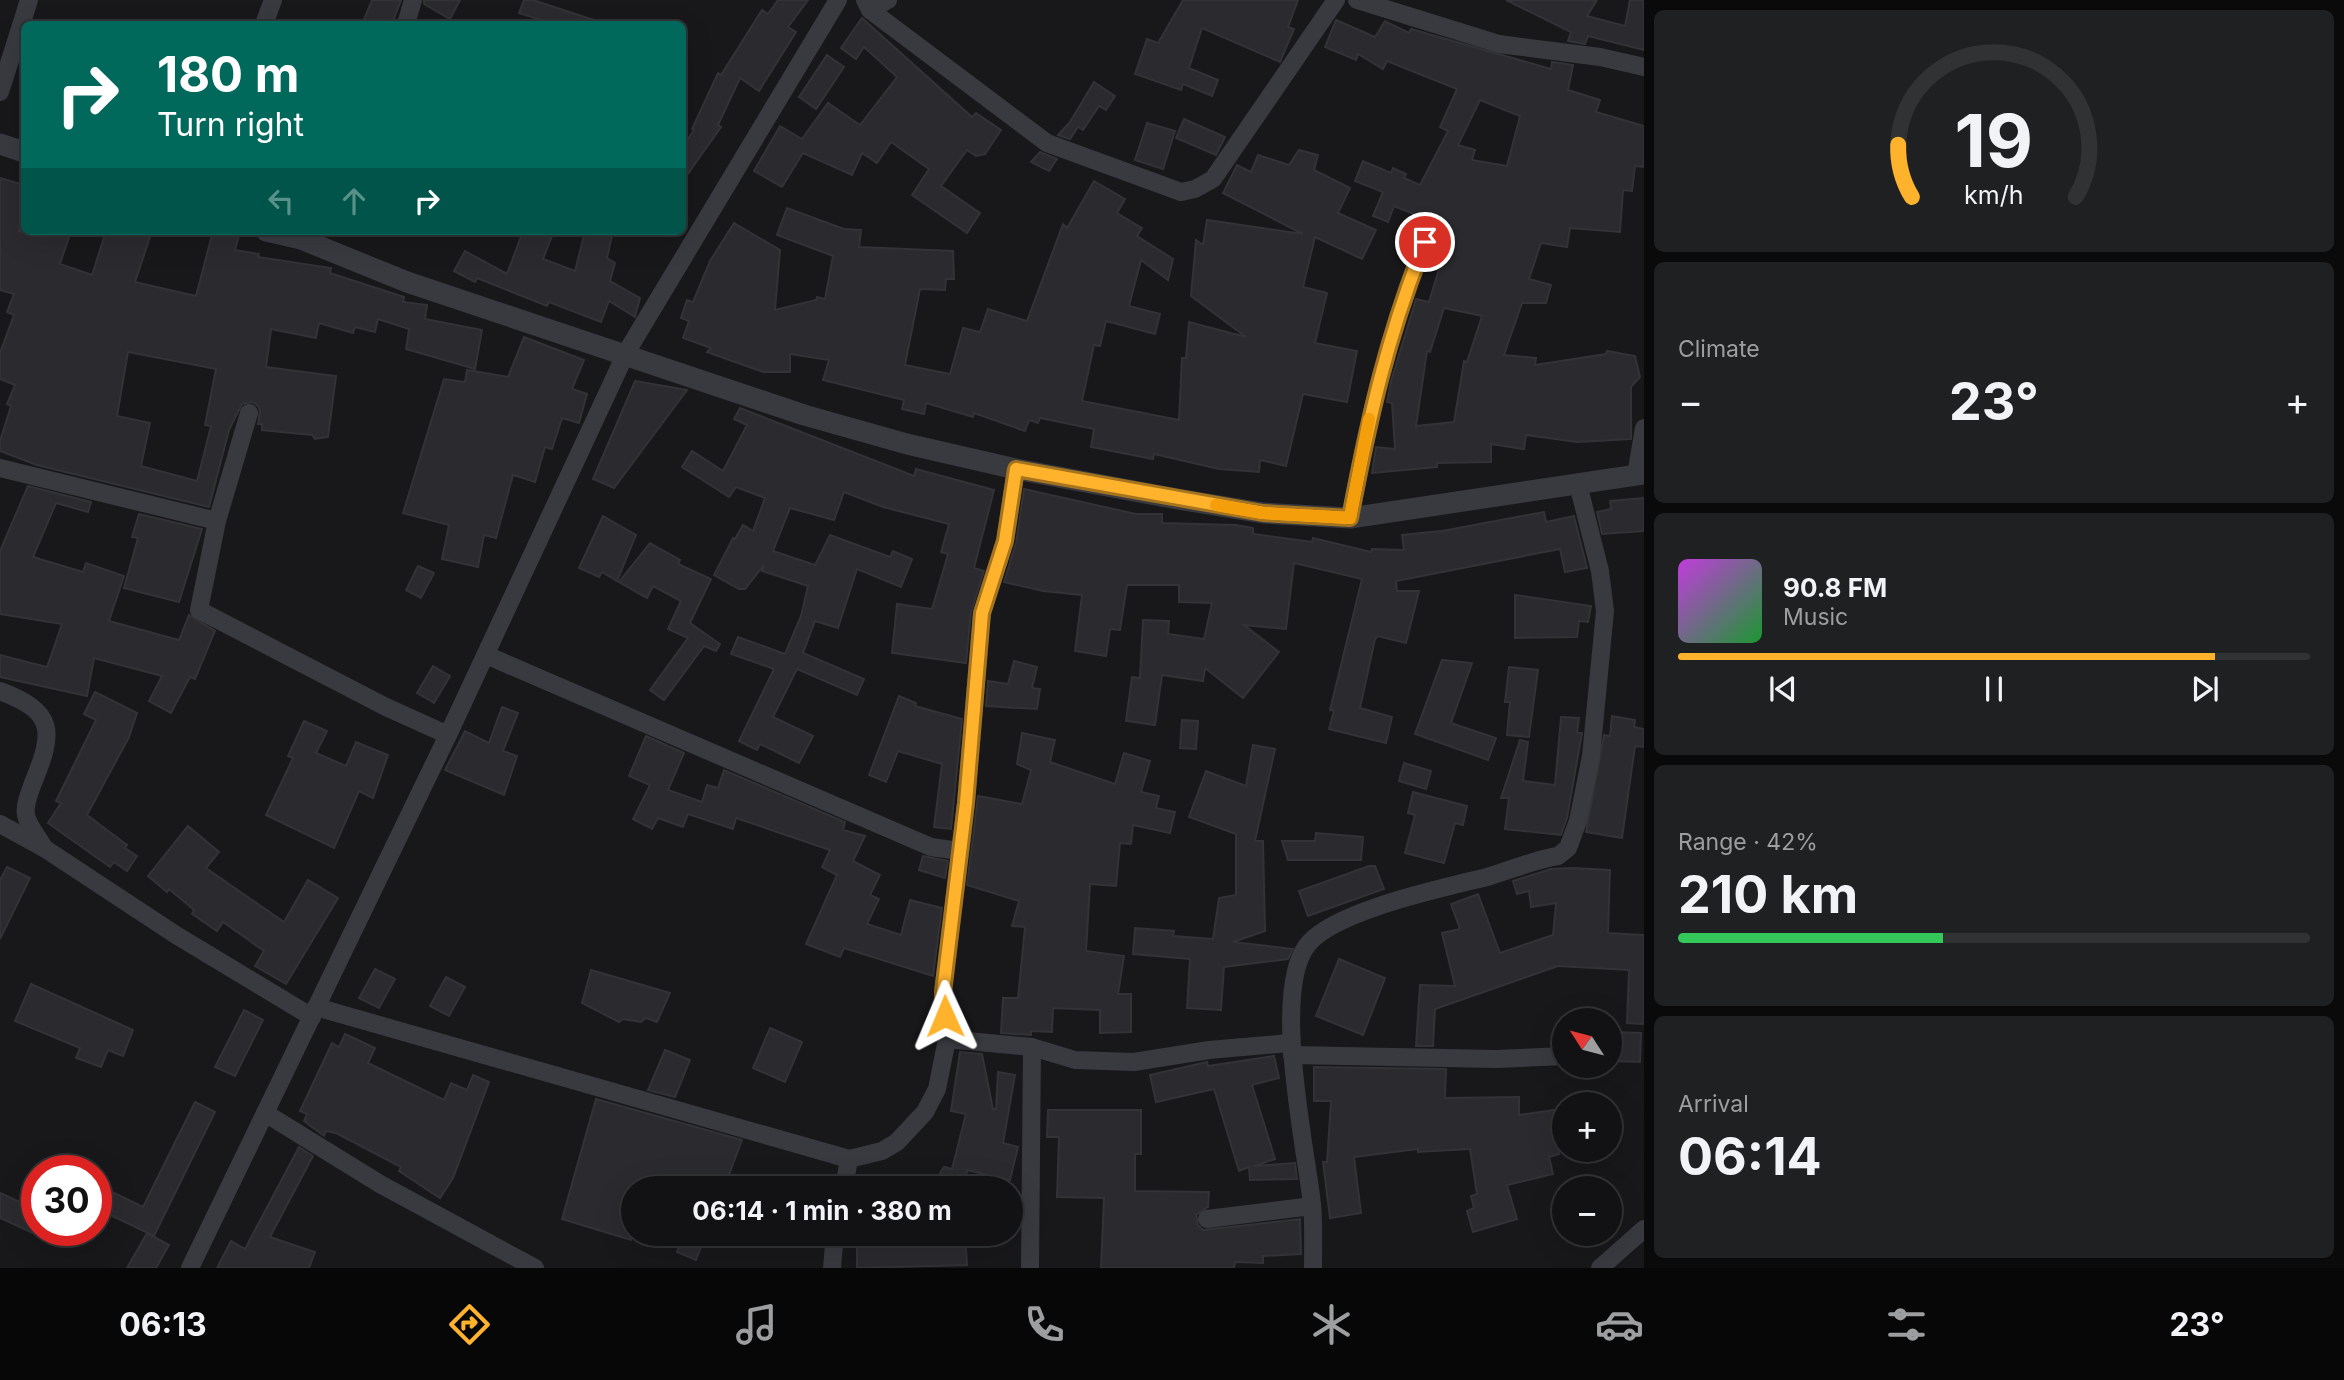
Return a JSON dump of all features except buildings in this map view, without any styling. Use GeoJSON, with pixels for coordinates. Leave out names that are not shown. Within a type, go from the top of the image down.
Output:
{"type":"FeatureCollection","features":[{"type":"Feature","properties":{"kind":"street"},"geometry":{"type":"LineString","coordinates":[[22,21],[29,0]]}},
{"type":"Feature","properties":{"kind":"street"},"geometry":{"type":"LineString","coordinates":[[265,21],[273,0]]}},
{"type":"Feature","properties":{"kind":"street"},"geometry":{"type":"LineString","coordinates":[[407,21],[412,0]]}},
{"type":"Feature","properties":{"kind":"street"},"geometry":{"type":"LineString","coordinates":[[190,1268],[449,735],[626,353],[838,0]]}},
{"type":"Feature","properties":{"kind":"street"},"geometry":{"type":"LineString","coordinates":[[868,5],[888,0]]}},
{"type":"Feature","properties":{"kind":"street"},"geometry":{"type":"LineString","coordinates":[[868,5],[1047,143],[1181,191],[1195,189],[1213,179],[1336,0]]}},
{"type":"Feature","properties":{"kind":"street"},"geometry":{"type":"LineString","coordinates":[[1357,0],[1499,44],[1600,57],[1644,67]]}},
{"type":"Feature","properties":{"kind":"street"},"geometry":{"type":"LineString","coordinates":[[0,92],[21,25]]}},
{"type":"Feature","properties":{"kind":"street"},"geometry":{"type":"LineString","coordinates":[[0,144],[21,151]]}},
{"type":"Feature","properties":{"kind":"street"},"geometry":{"type":"LineString","coordinates":[[303,235],[407,282],[626,353],[714,387],[804,415],[907,444],[1016,469],[1263,513],[1350,518],[1640,475],[1644,428]]}},
{"type":"Feature","properties":{"kind":"street"},"geometry":{"type":"LineString","coordinates":[[1350,518],[1377,381],[1399,306],[1425,242]]}},
{"type":"Feature","properties":{"kind":"street"},"geometry":{"type":"LineString","coordinates":[[249,413],[217,521],[199,610],[386,707],[449,735]]}},
{"type":"Feature","properties":{"kind":"street"},"geometry":{"type":"LineString","coordinates":[[0,468],[217,521]]}},
{"type":"Feature","properties":{"kind":"street"},"geometry":{"type":"LineString","coordinates":[[0,824],[44,848],[176,935],[314,1012],[849,1159],[882,1151],[913,1127],[937,1089],[947,1039],[943,992],[958,851],[966,803],[982,613],[1005,541],[1016,469]]}},
{"type":"Feature","properties":{"kind":"street"},"geometry":{"type":"LineString","coordinates":[[1313,1268],[1312,1206],[1291,1049],[1301,957],[1308,944],[1319,934],[1342,922],[1427,892],[1558,856],[1568,848],[1578,821],[1591,756],[1605,611],[1601,571],[1578,484]]}},
{"type":"Feature","properties":{"kind":"street"},"geometry":{"type":"LineString","coordinates":[[486,655],[931,847],[958,851]]}},
{"type":"Feature","properties":{"kind":"street"},"geometry":{"type":"LineString","coordinates":[[0,691],[30,702],[44,721],[47,747],[29,794],[26,814],[44,848]]}},
{"type":"Feature","properties":{"kind":"street"},"geometry":{"type":"LineString","coordinates":[[947,1039],[1032,1047],[1075,1060],[1134,1062],[1209,1050],[1291,1049],[1496,1059],[1552,1057]]}},
{"type":"Feature","properties":{"kind":"street"},"geometry":{"type":"LineString","coordinates":[[1030,1268],[1032,1047]]}},
{"type":"Feature","properties":{"kind":"street"},"geometry":{"type":"LineString","coordinates":[[265,1113],[380,1184],[534,1268]]}},
{"type":"Feature","properties":{"kind":"street"},"geometry":{"type":"LineString","coordinates":[[846,1176],[849,1159]]}},
{"type":"Feature","properties":{"kind":"street"},"geometry":{"type":"LineString","coordinates":[[1207,1219],[1312,1206]]}},
{"type":"Feature","properties":{"kind":"street"},"geometry":{"type":"LineString","coordinates":[[1600,1268],[1644,1229]]}},
{"type":"Feature","properties":{"kind":"street"},"geometry":{"type":"LineString","coordinates":[[832,1268],[834,1246]]}},
{"type":"Feature","properties":{"kind":"slow traffic"},"geometry":{"type":"LineString","coordinates":[[1216,505],[1263,513],[1327,519],[1350,518],[1369,419]]}},
{"type":"Feature","properties":{"kind":"route"},"geometry":{"type":"LineString","coordinates":[[945,1016],[943,992],[955,907],[958,851],[966,803],[982,613],[1005,541],[1016,469],[1263,513],[1327,519],[1350,518],[1377,381],[1399,306],[1425,242]]}}]}
